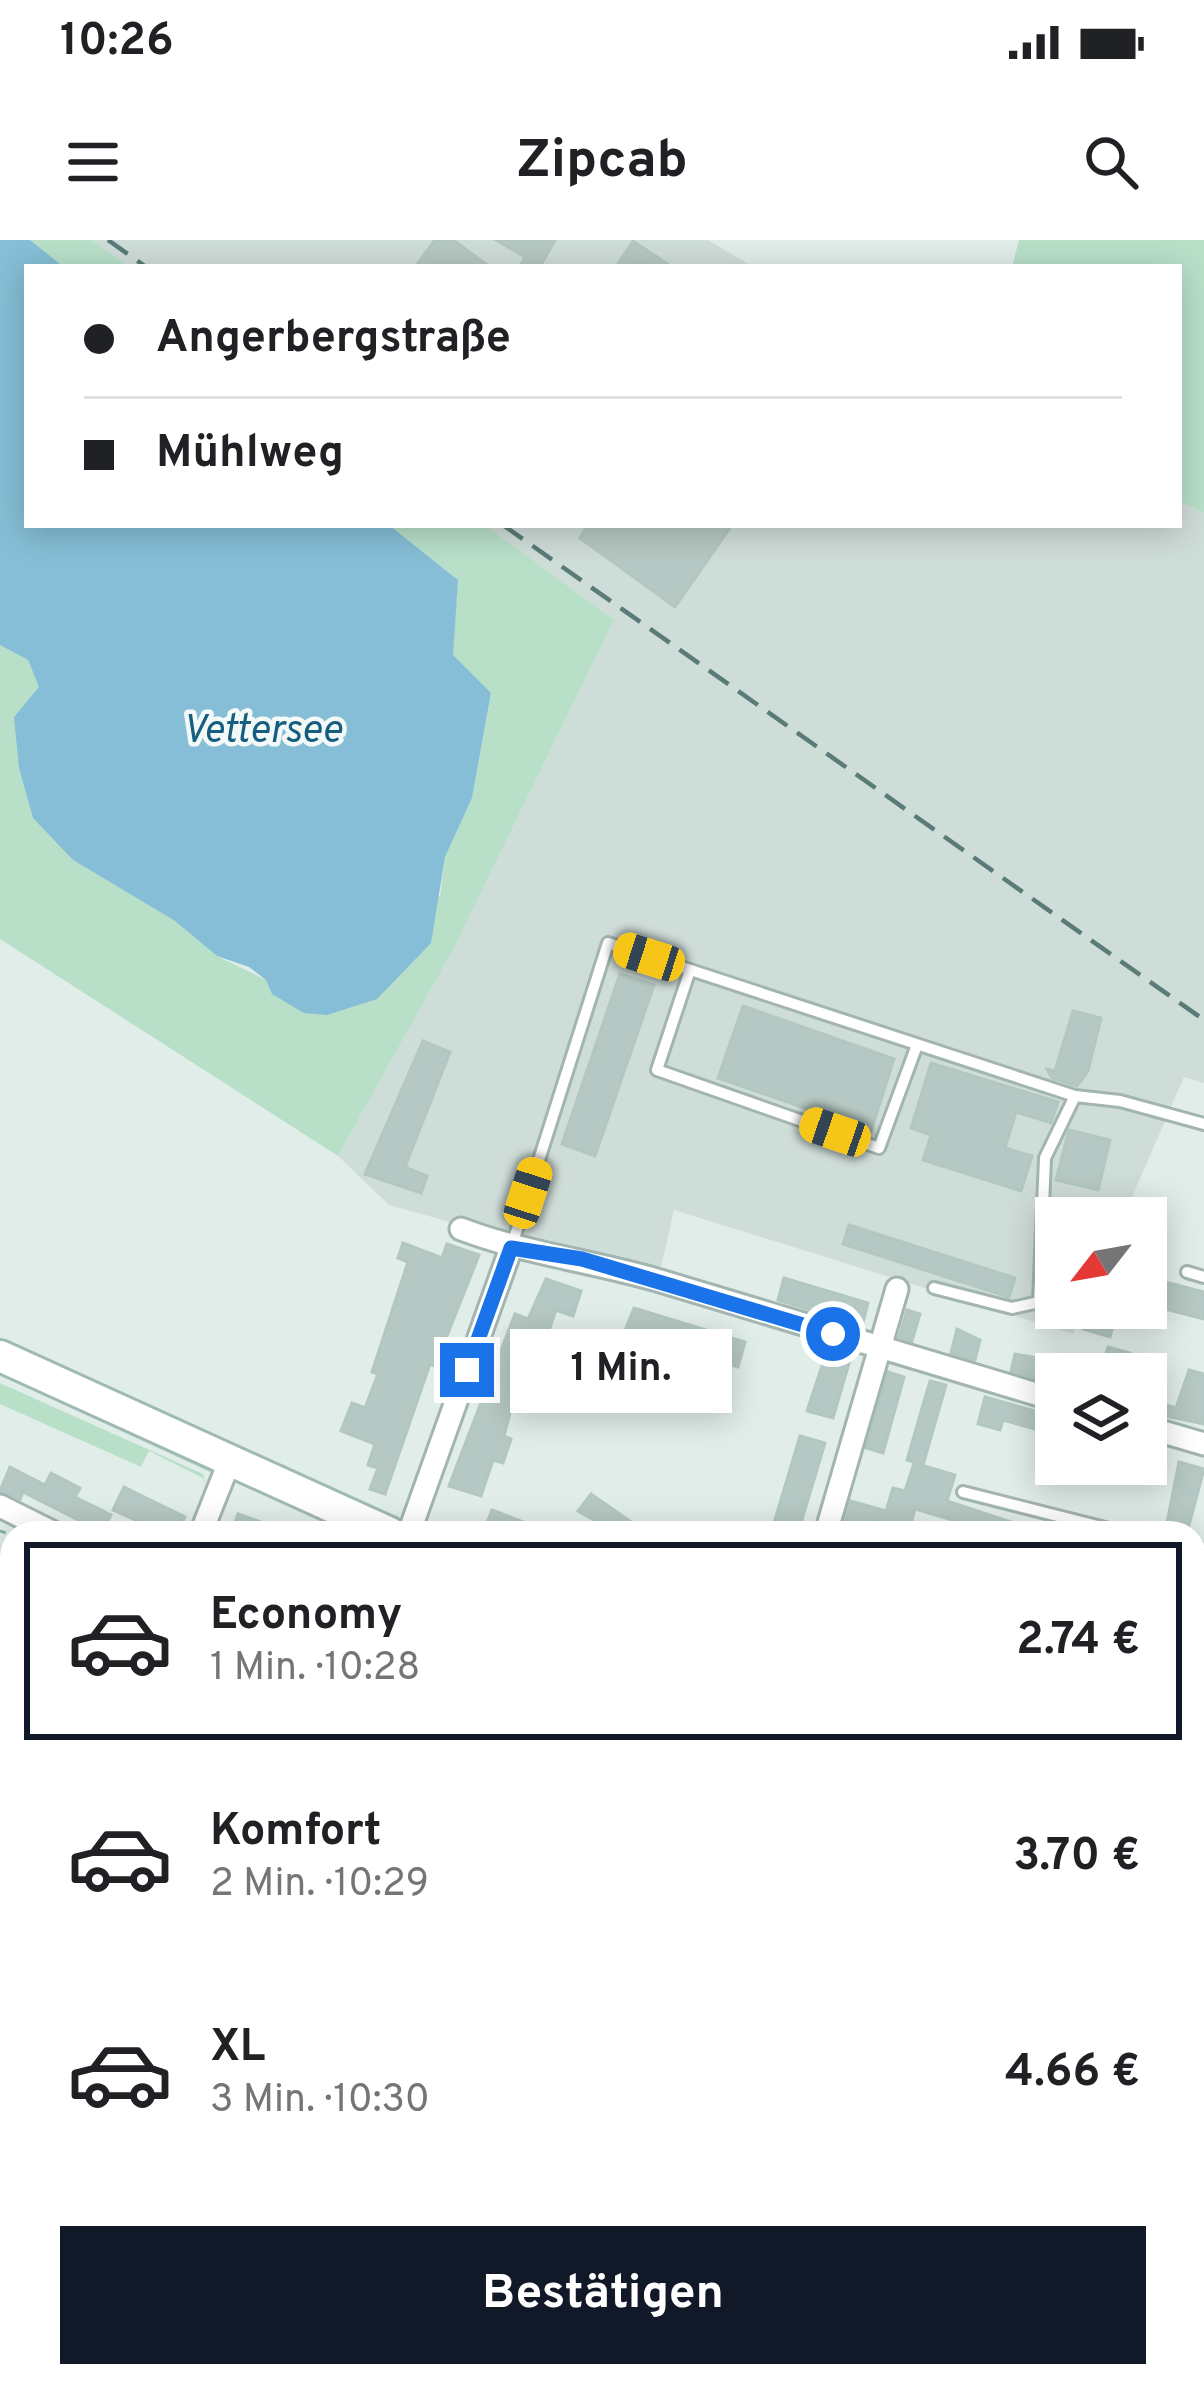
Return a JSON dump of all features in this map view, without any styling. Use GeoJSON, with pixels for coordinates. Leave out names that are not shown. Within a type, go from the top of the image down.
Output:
{"type":"FeatureCollection","features":[{"type":"Feature","properties":{"kind":"street"},"geometry":{"type":"LineString","coordinates":[[461,1228],[511,1248],[582,1259],[1035,1394]]}},
{"type":"Feature","properties":{"kind":"street"},"geometry":{"type":"LineString","coordinates":[[413,1521],[511,1248]]}},
{"type":"Feature","properties":{"kind":"street"},"geometry":{"type":"LineString","coordinates":[[829,1521],[897,1289]]}},
{"type":"Feature","properties":{"kind":"street"},"geometry":{"type":"LineString","coordinates":[[0,1356],[364,1521]]}},
{"type":"Feature","properties":{"kind":"street"},"geometry":{"type":"LineString","coordinates":[[1167,1433],[1204,1444]]}},
{"type":"Feature","properties":{"kind":"street"},"geometry":{"type":"LineString","coordinates":[[206,1521],[230,1460]]}},
{"type":"Feature","properties":{"kind":"street"},"geometry":{"type":"LineString","coordinates":[[0,1506],[30,1521]]}},
{"type":"Feature","properties":{"kind":"lane"},"geometry":{"type":"LineString","coordinates":[[511,1248],[608,944],[1075,1096],[1120,1101],[1204,1124]]}},
{"type":"Feature","properties":{"kind":"lane"},"geometry":{"type":"LineString","coordinates":[[690,970],[657,1070],[879,1148],[917,1045]]}},
{"type":"Feature","properties":{"kind":"lane"},"geometry":{"type":"LineString","coordinates":[[934,1288],[1012,1308],[1039,1302],[1045,1158],[1075,1096]]}},
{"type":"Feature","properties":{"kind":"lane"},"geometry":{"type":"LineString","coordinates":[[1187,1272],[1204,1277]]}},
{"type":"Feature","properties":{"kind":"lane"},"geometry":{"type":"LineString","coordinates":[[963,1492],[1078,1521]]}},
{"type":"Feature","properties":{"kind":"shaded area"},"geometry":{"type":"Polygon","coordinates":[[[91,240],[708,240],[748,264],[125,264],[91,240]]]}},
{"type":"Feature","properties":{"kind":"shaded area"},"geometry":{"type":"Polygon","coordinates":[[[1182,502],[1204,513],[1204,1083],[1184,1077],[1132,1197],[1035,1197],[1035,1322],[674,1210],[658,1280],[389,1205],[338,1156],[454,948],[614,620],[489,528],[1182,528],[1182,502]]]}},
{"type":"Feature","properties":{"kind":"green space"},"geometry":{"type":"Polygon","coordinates":[[[30,240],[91,240],[125,264],[60,264],[30,240]]]}},
{"type":"Feature","properties":{"kind":"green space"},"geometry":{"type":"Polygon","coordinates":[[[1019,240],[1204,240],[1204,513],[1182,502],[1182,264],[1013,264],[1019,240]]]}},
{"type":"Feature","properties":{"kind":"green space"},"geometry":{"type":"Polygon","coordinates":[[[393,528],[489,528],[614,620],[454,948],[338,1156],[0,939],[0,645],[28,660],[39,687],[73,860],[175,921],[217,956],[266,980],[440,896],[445,857],[472,798],[491,694],[452,655],[458,580],[393,528]]]}},
{"type":"Feature","properties":{"kind":"green space"},"geometry":{"type":"Polygon","coordinates":[[[0,1364],[205,1465],[212,1473],[0,1375],[0,1364]]]}},
{"type":"Feature","properties":{"kind":"green space"},"geometry":{"type":"Polygon","coordinates":[[[0,1383],[203,1474],[208,1496],[203,1478],[149,1451],[141,1467],[0,1404],[0,1383]]]}},
{"type":"Feature","properties":{"kind":"water","name":"Vettersee"},"geometry":{"type":"Polygon","coordinates":[[[0,240],[30,240],[60,264],[24,264],[24,528],[393,528],[458,580],[453,655],[491,693],[472,798],[445,857],[431,943],[377,999],[327,1015],[304,1013],[272,994],[266,980],[249,967],[217,956],[175,921],[73,860],[33,818],[19,768],[14,717],[39,687],[28,660],[0,645],[0,240]]]}},
{"type":"Feature","properties":{"kind":"building"},"geometry":{"type":"Polygon","coordinates":[[[435,240],[453,240],[486,264],[417,264],[435,240]]]}},
{"type":"Feature","properties":{"kind":"building"},"geometry":{"type":"Polygon","coordinates":[[[496,240],[555,240],[542,264],[522,264],[525,257],[496,240]]]}},
{"type":"Feature","properties":{"kind":"building"},"geometry":{"type":"Polygon","coordinates":[[[633,241],[668,264],[618,264],[633,241]]]}},
{"type":"Feature","properties":{"kind":"building"},"geometry":{"type":"Polygon","coordinates":[[[586,528],[730,528],[675,607],[580,538],[586,528]]]}},
{"type":"Feature","properties":{"kind":"building"},"geometry":{"type":"Polygon","coordinates":[[[620,974],[654,985],[595,1156],[562,1144],[620,974]]]}},
{"type":"Feature","properties":{"kind":"building"},"geometry":{"type":"Polygon","coordinates":[[[743,1006],[894,1059],[871,1131],[718,1078],[743,1006]]]}},
{"type":"Feature","properties":{"kind":"building"},"geometry":{"type":"Polygon","coordinates":[[[1073,1011],[1101,1018],[1088,1071],[1077,1086],[1052,1078],[1047,1069],[1055,1071],[1073,1011]]]}},
{"type":"Feature","properties":{"kind":"building"},"geometry":{"type":"Polygon","coordinates":[[[423,1041],[450,1052],[405,1167],[427,1176],[421,1193],[365,1174],[423,1041]]]}},
{"type":"Feature","properties":{"kind":"building"},"geometry":{"type":"Polygon","coordinates":[[[931,1063],[1058,1102],[1051,1123],[1016,1112],[1005,1148],[1032,1156],[1021,1191],[923,1160],[931,1135],[911,1128],[931,1063]]]}},
{"type":"Feature","properties":{"kind":"building"},"geometry":{"type":"Polygon","coordinates":[[[1069,1130],[1110,1140],[1098,1190],[1056,1180],[1069,1130]]]}},
{"type":"Feature","properties":{"kind":"building"},"geometry":{"type":"Polygon","coordinates":[[[849,1225],[1015,1278],[1009,1297],[843,1244],[849,1225]]]}},
{"type":"Feature","properties":{"kind":"building"},"geometry":{"type":"Polygon","coordinates":[[[403,1243],[442,1258],[447,1244],[479,1255],[435,1366],[430,1364],[385,1494],[370,1489],[378,1468],[368,1465],[375,1444],[341,1431],[352,1403],[365,1408],[378,1374],[372,1372],[408,1262],[398,1258],[403,1243]]]}},
{"type":"Feature","properties":{"kind":"building"},"geometry":{"type":"Polygon","coordinates":[[[784,1278],[868,1303],[862,1326],[778,1300],[784,1278]]]}},
{"type":"Feature","properties":{"kind":"building"},"geometry":{"type":"Polygon","coordinates":[[[546,1279],[581,1291],[573,1316],[556,1310],[529,1388],[518,1383],[504,1436],[511,1439],[503,1463],[493,1460],[481,1496],[449,1486],[515,1314],[528,1319],[546,1279]]]}},
{"type":"Feature","properties":{"kind":"building"},"geometry":{"type":"Polygon","coordinates":[[[1167,1282],[1204,1292],[1204,1319],[1167,1310],[1167,1282]]]}},
{"type":"Feature","properties":{"kind":"building"},"geometry":{"type":"Polygon","coordinates":[[[634,1308],[745,1342],[738,1367],[723,1363],[720,1373],[702,1368],[703,1363],[622,1338],[634,1308]]]}},
{"type":"Feature","properties":{"kind":"building"},"geometry":{"type":"Polygon","coordinates":[[[907,1310],[920,1314],[912,1341],[899,1337],[907,1310]]]}},
{"type":"Feature","properties":{"kind":"building"},"geometry":{"type":"Polygon","coordinates":[[[957,1329],[980,1340],[975,1360],[951,1353],[957,1329]]]}},
{"type":"Feature","properties":{"kind":"building"},"geometry":{"type":"Polygon","coordinates":[[[1083,1329],[1112,1329],[1110,1337],[1083,1329]]]}},
{"type":"Feature","properties":{"kind":"building"},"geometry":{"type":"Polygon","coordinates":[[[826,1354],[850,1360],[833,1418],[807,1411],[826,1354]]]}},
{"type":"Feature","properties":{"kind":"building"},"geometry":{"type":"Polygon","coordinates":[[[1015,1354],[1035,1357],[1035,1378],[1011,1371],[1015,1354]]]}},
{"type":"Feature","properties":{"kind":"building"},"geometry":{"type":"Polygon","coordinates":[[[1189,1370],[1204,1374],[1204,1424],[1167,1416],[1167,1405],[1176,1408],[1189,1370]]]}},
{"type":"Feature","properties":{"kind":"building"},"geometry":{"type":"Polygon","coordinates":[[[888,1372],[904,1377],[883,1453],[866,1448],[888,1372]]]}},
{"type":"Feature","properties":{"kind":"building"},"geometry":{"type":"Polygon","coordinates":[[[930,1381],[946,1385],[923,1465],[907,1460],[930,1381]]]}},
{"type":"Feature","properties":{"kind":"building"},"geometry":{"type":"Polygon","coordinates":[[[985,1397],[1035,1411],[1035,1429],[1003,1420],[1000,1430],[978,1424],[985,1397]]]}},
{"type":"Feature","properties":{"kind":"building"},"geometry":{"type":"Polygon","coordinates":[[[800,1436],[825,1443],[802,1521],[775,1521],[800,1436]]]}},
{"type":"Feature","properties":{"kind":"building"},"geometry":{"type":"Polygon","coordinates":[[[1179,1462],[1204,1469],[1190,1521],[1167,1521],[1179,1462]]]}},
{"type":"Feature","properties":{"kind":"building"},"geometry":{"type":"Polygon","coordinates":[[[914,1463],[955,1475],[947,1501],[1008,1521],[956,1521],[915,1509],[912,1521],[845,1521],[851,1501],[886,1511],[893,1488],[905,1491],[914,1463]]]}},
{"type":"Feature","properties":{"kind":"building"},"geometry":{"type":"Polygon","coordinates":[[[10,1467],[45,1485],[51,1473],[80,1488],[75,1497],[111,1515],[108,1521],[77,1521],[23,1492],[20,1499],[0,1491],[10,1467]]]}},
{"type":"Feature","properties":{"kind":"building"},"geometry":{"type":"Polygon","coordinates":[[[124,1487],[185,1517],[183,1521],[138,1521],[113,1510],[124,1487]]]}},
{"type":"Feature","properties":{"kind":"building"},"geometry":{"type":"Polygon","coordinates":[[[591,1494],[630,1521],[596,1521],[578,1511],[591,1494]]]}},
{"type":"Feature","properties":{"kind":"building"},"geometry":{"type":"Polygon","coordinates":[[[492,1510],[520,1521],[488,1521],[492,1510]]]}},
{"type":"Feature","properties":{"kind":"railway"},"geometry":{"type":"LineString","coordinates":[[108,240],[142,264]]}},
{"type":"Feature","properties":{"kind":"railway"},"geometry":{"type":"LineString","coordinates":[[507,528],[1204,1020]]}},
{"type":"Feature","properties":{"kind":"route"},"geometry":{"type":"LineString","coordinates":[[467,1370],[511,1248],[582,1259],[833,1334]]}}]}
